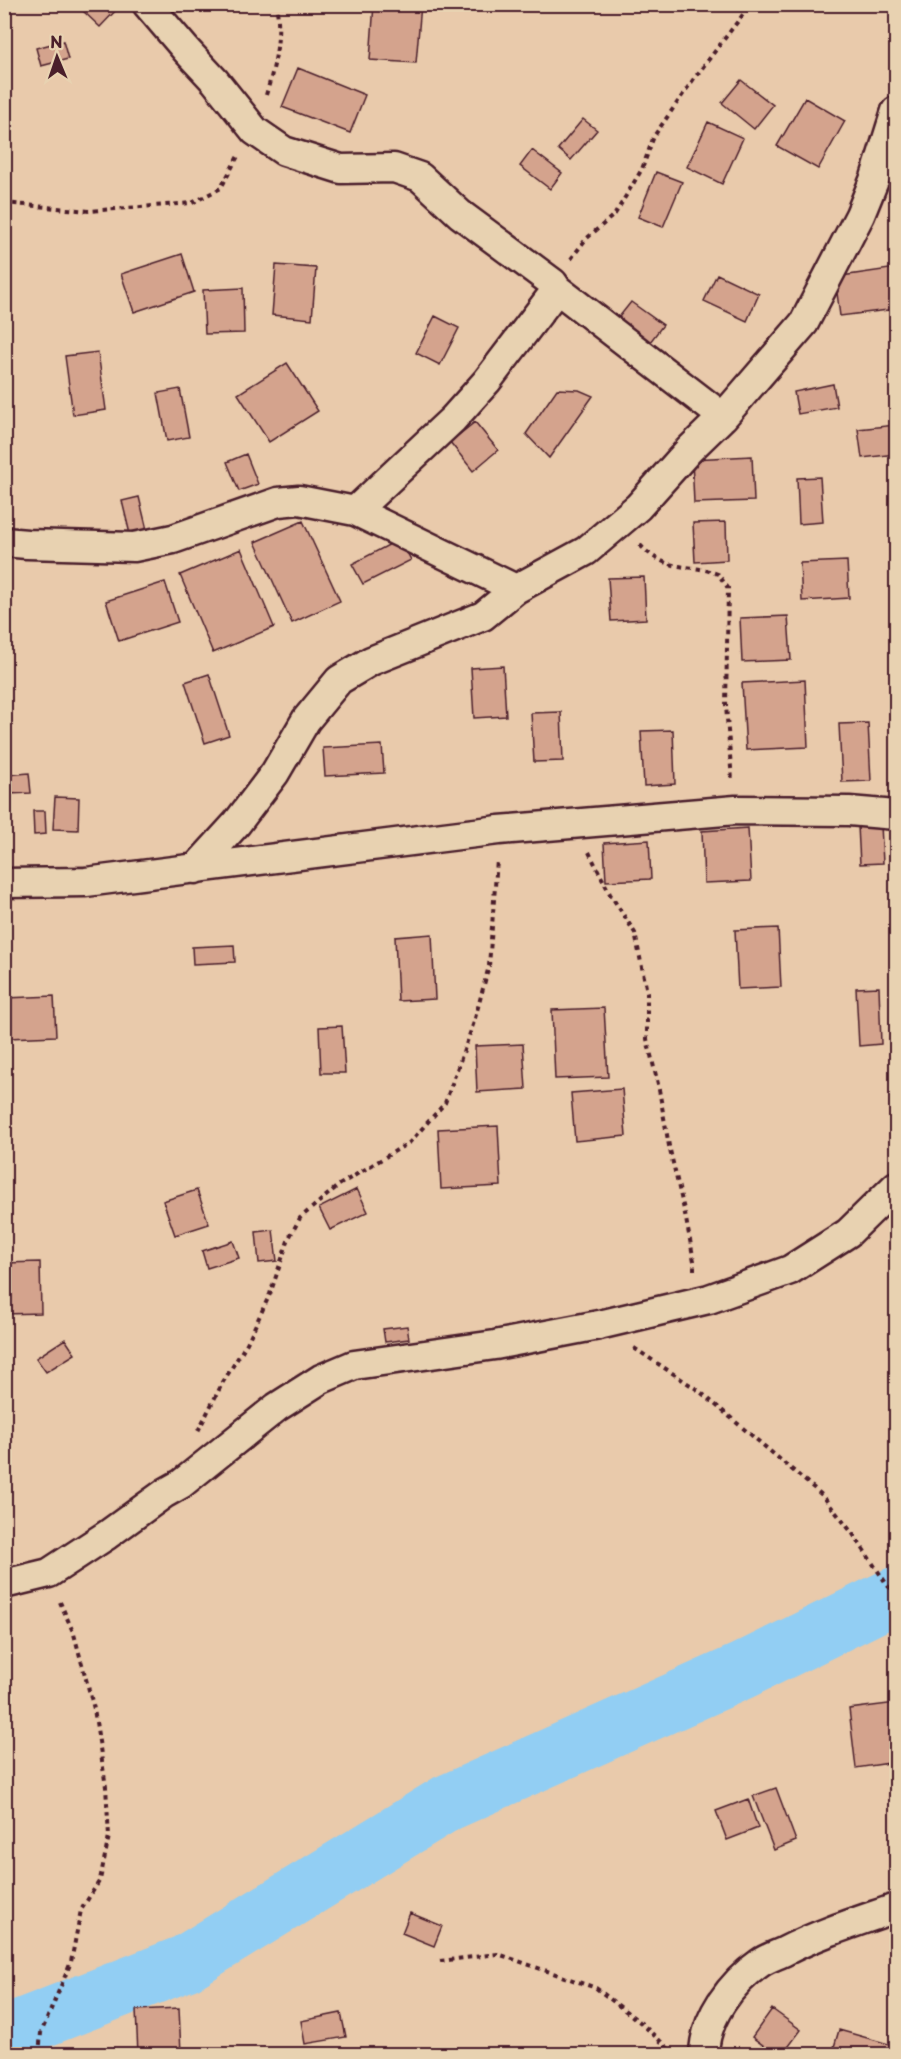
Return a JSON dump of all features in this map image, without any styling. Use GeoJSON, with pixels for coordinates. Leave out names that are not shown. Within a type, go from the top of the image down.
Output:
{"type":"FeatureCollection","features":[{"type":"Feature","properties":{"kind":"street"},"geometry":{"type":"LineString","coordinates":[[147,4],[215,81],[255,131],[284,151],[341,169],[394,168],[420,177],[460,214],[723,417]]}},
{"type":"Feature","properties":{"kind":"street"},"geometry":{"type":"LineString","coordinates":[[195,869],[237,823],[274,773],[306,720],[339,680],[371,661],[483,616],[516,589],[586,551],[638,507],[689,450],[723,417],[804,323],[860,215],[897,111]]}},
{"type":"Feature","properties":{"kind":"street"},"geometry":{"type":"LineString","coordinates":[[354,511],[453,419],[487,381],[555,286]]}},
{"type":"Feature","properties":{"kind":"street"},"geometry":{"type":"LineString","coordinates":[[4,542],[134,546],[173,539],[278,502],[299,500],[354,511],[516,589]]}},
{"type":"Feature","properties":{"kind":"street"},"geometry":{"type":"LineString","coordinates":[[4,883],[86,882],[499,830],[736,810],[849,811],[897,815]]}},
{"type":"Feature","properties":{"kind":"street"},"geometry":{"type":"LineString","coordinates":[[4,1584],[49,1573],[165,1492],[181,1484],[277,1407],[321,1379],[354,1365],[495,1345],[599,1325],[709,1299],[790,1270],[848,1233],[897,1186]]}},
{"type":"Feature","properties":{"kind":"street"},"geometry":{"type":"LineString","coordinates":[[704,2055],[704,2046],[712,2019],[728,1991],[760,1963],[809,1938],[897,1908]]}},
{"type":"Feature","properties":{"kind":"path"},"geometry":{"type":"LineString","coordinates":[[4,203],[89,212],[192,203],[221,188],[240,151],[255,131],[277,60],[279,22],[276,4]]}},
{"type":"Feature","properties":{"kind":"path"},"geometry":{"type":"LineString","coordinates":[[555,286],[586,240],[615,214],[642,169],[654,136],[751,4]]}},
{"type":"Feature","properties":{"kind":"path"},"geometry":{"type":"LineString","coordinates":[[619,523],[645,550],[658,559],[673,566],[718,574],[728,588],[726,706],[736,810]]}},
{"type":"Feature","properties":{"kind":"path"},"geometry":{"type":"LineString","coordinates":[[575,824],[610,894],[635,933],[647,992],[647,1039],[694,1261],[693,1303]]}},
{"type":"Feature","properties":{"kind":"path"},"geometry":{"type":"LineString","coordinates":[[197,1435],[223,1382],[247,1344],[270,1294],[289,1238],[300,1218],[339,1185],[410,1142],[445,1103],[474,1022],[489,966],[499,830]]}},
{"type":"Feature","properties":{"kind":"path"},"geometry":{"type":"LineString","coordinates":[[599,1325],[698,1390],[822,1495],[853,1534],[888,1587],[897,1593]]}},
{"type":"Feature","properties":{"kind":"path"},"geometry":{"type":"LineString","coordinates":[[39,2055],[41,2033],[71,1962],[81,1910],[100,1880],[109,1836],[106,1787],[94,1709],[74,1634],[49,1573]]}},
{"type":"Feature","properties":{"kind":"path"},"geometry":{"type":"LineString","coordinates":[[441,1961],[498,1954],[596,1988],[641,2023],[675,2055]]}},
{"type":"Feature","properties":{"kind":"building"},"geometry":{"type":"Polygon","coordinates":[[[87,4],[121,5],[100,27],[82,10],[87,4]]]}},
{"type":"Feature","properties":{"kind":"building"},"geometry":{"type":"Polygon","coordinates":[[[374,4],[421,4],[416,63],[370,60],[374,4]]]}},
{"type":"Feature","properties":{"kind":"building"},"geometry":{"type":"Polygon","coordinates":[[[63,41],[68,59],[41,66],[36,48],[63,41]]]}},
{"type":"Feature","properties":{"kind":"building"},"geometry":{"type":"Polygon","coordinates":[[[298,68],[365,95],[350,133],[282,107],[298,68]]]}},
{"type":"Feature","properties":{"kind":"building"},"geometry":{"type":"Polygon","coordinates":[[[741,80],[773,105],[754,129],[722,103],[741,80]]]}},
{"type":"Feature","properties":{"kind":"building"},"geometry":{"type":"Polygon","coordinates":[[[805,98],[845,121],[818,169],[777,146],[805,98]]]}},
{"type":"Feature","properties":{"kind":"building"},"geometry":{"type":"Polygon","coordinates":[[[583,119],[597,130],[571,160],[558,149],[583,119]]]}},
{"type":"Feature","properties":{"kind":"building"},"geometry":{"type":"Polygon","coordinates":[[[708,122],[743,138],[722,184],[687,167],[708,122]]]}},
{"type":"Feature","properties":{"kind":"building"},"geometry":{"type":"Polygon","coordinates":[[[532,150],[562,173],[550,189],[520,166],[532,150]]]}},
{"type":"Feature","properties":{"kind":"building"},"geometry":{"type":"Polygon","coordinates":[[[656,172],[682,182],[663,227],[638,217],[656,172]]]}},
{"type":"Feature","properties":{"kind":"building"},"geometry":{"type":"Polygon","coordinates":[[[182,254],[194,292],[134,312],[121,274],[182,254]]]}},
{"type":"Feature","properties":{"kind":"building"},"geometry":{"type":"Polygon","coordinates":[[[276,265],[316,268],[312,319],[272,315],[276,265]]]}},
{"type":"Feature","properties":{"kind":"building"},"geometry":{"type":"Polygon","coordinates":[[[896,268],[896,309],[840,316],[835,277],[896,268]]]}},
{"type":"Feature","properties":{"kind":"building"},"geometry":{"type":"Polygon","coordinates":[[[717,274],[759,294],[747,321],[704,301],[717,274]]]}},
{"type":"Feature","properties":{"kind":"building"},"geometry":{"type":"Polygon","coordinates":[[[243,288],[244,333],[205,334],[203,290],[243,288]]]}},
{"type":"Feature","properties":{"kind":"building"},"geometry":{"type":"Polygon","coordinates":[[[631,302],[663,325],[647,346],[615,322],[631,302]]]}},
{"type":"Feature","properties":{"kind":"building"},"geometry":{"type":"Polygon","coordinates":[[[435,316],[459,328],[440,365],[416,353],[435,316]]]}},
{"type":"Feature","properties":{"kind":"building"},"geometry":{"type":"Polygon","coordinates":[[[98,352],[106,410],[73,415],[65,356],[98,352]]]}},
{"type":"Feature","properties":{"kind":"building"},"geometry":{"type":"Polygon","coordinates":[[[287,363],[318,411],[269,442],[238,394],[287,363]]]}},
{"type":"Feature","properties":{"kind":"building"},"geometry":{"type":"Polygon","coordinates":[[[833,384],[837,407],[798,414],[794,392],[833,384]]]}},
{"type":"Feature","properties":{"kind":"building"},"geometry":{"type":"Polygon","coordinates":[[[180,389],[189,437],[167,441],[158,393],[180,389]]]}},
{"type":"Feature","properties":{"kind":"building"},"geometry":{"type":"Polygon","coordinates":[[[557,389],[579,390],[593,396],[549,458],[526,434],[557,389]]]}},
{"type":"Feature","properties":{"kind":"building"},"geometry":{"type":"Polygon","coordinates":[[[475,422],[498,450],[473,471],[450,442],[475,422]]]}},
{"type":"Feature","properties":{"kind":"building"},"geometry":{"type":"Polygon","coordinates":[[[896,425],[896,454],[862,458],[858,429],[896,425]]]}},
{"type":"Feature","properties":{"kind":"building"},"geometry":{"type":"Polygon","coordinates":[[[246,454],[258,484],[239,491],[227,462],[246,454]]]}},
{"type":"Feature","properties":{"kind":"building"},"geometry":{"type":"Polygon","coordinates":[[[752,456],[754,501],[694,503],[692,459],[752,456]]]}},
{"type":"Feature","properties":{"kind":"building"},"geometry":{"type":"Polygon","coordinates":[[[820,477],[823,522],[799,524],[797,478],[820,477]]]}},
{"type":"Feature","properties":{"kind":"building"},"geometry":{"type":"Polygon","coordinates":[[[139,497],[147,530],[130,534],[122,501],[139,497]]]}},
{"type":"Feature","properties":{"kind":"building"},"geometry":{"type":"Polygon","coordinates":[[[303,521],[340,601],[292,623],[255,542],[303,521]]]}},
{"type":"Feature","properties":{"kind":"building"},"geometry":{"type":"Polygon","coordinates":[[[726,522],[727,560],[695,562],[693,523],[726,522]]]}},
{"type":"Feature","properties":{"kind":"building"},"geometry":{"type":"Polygon","coordinates":[[[400,539],[411,560],[363,584],[352,564],[400,539]]]}},
{"type":"Feature","properties":{"kind":"building"},"geometry":{"type":"Polygon","coordinates":[[[241,549],[274,627],[213,653],[180,575],[241,549]]]}},
{"type":"Feature","properties":{"kind":"building"},"geometry":{"type":"Polygon","coordinates":[[[847,561],[849,598],[802,601],[800,563],[847,561]]]}},
{"type":"Feature","properties":{"kind":"building"},"geometry":{"type":"Polygon","coordinates":[[[644,577],[646,619],[611,621],[608,578],[644,577]]]}},
{"type":"Feature","properties":{"kind":"building"},"geometry":{"type":"Polygon","coordinates":[[[165,582],[178,622],[119,641],[106,601],[165,582]]]}},
{"type":"Feature","properties":{"kind":"building"},"geometry":{"type":"Polygon","coordinates":[[[788,616],[791,660],[742,662],[740,618],[788,616]]]}},
{"type":"Feature","properties":{"kind":"building"},"geometry":{"type":"Polygon","coordinates":[[[503,666],[506,716],[474,718],[471,668],[503,666]]]}},
{"type":"Feature","properties":{"kind":"building"},"geometry":{"type":"Polygon","coordinates":[[[209,674],[229,735],[205,743],[185,682],[209,674]]]}},
{"type":"Feature","properties":{"kind":"building"},"geometry":{"type":"Polygon","coordinates":[[[805,680],[808,747],[746,750],[742,683],[805,680]]]}},
{"type":"Feature","properties":{"kind":"building"},"geometry":{"type":"Polygon","coordinates":[[[561,712],[563,761],[534,762],[531,713],[561,712]]]}},
{"type":"Feature","properties":{"kind":"building"},"geometry":{"type":"Polygon","coordinates":[[[868,723],[871,781],[842,782],[839,724],[868,723]]]}},
{"type":"Feature","properties":{"kind":"building"},"geometry":{"type":"Polygon","coordinates":[[[673,730],[675,784],[644,786],[641,731],[673,730]]]}},
{"type":"Feature","properties":{"kind":"building"},"geometry":{"type":"Polygon","coordinates":[[[382,745],[384,773],[325,776],[323,748],[382,745]]]}},
{"type":"Feature","properties":{"kind":"building"},"geometry":{"type":"Polygon","coordinates":[[[29,773],[31,793],[8,794],[7,775],[29,773]]]}},
{"type":"Feature","properties":{"kind":"building"},"geometry":{"type":"Polygon","coordinates":[[[55,797],[79,798],[78,830],[53,829],[55,797]]]}},
{"type":"Feature","properties":{"kind":"building"},"geometry":{"type":"Polygon","coordinates":[[[33,811],[45,811],[46,834],[34,835],[33,811]]]}},
{"type":"Feature","properties":{"kind":"building"},"geometry":{"type":"Polygon","coordinates":[[[881,825],[883,863],[860,864],[858,826],[881,825]]]}},
{"type":"Feature","properties":{"kind":"building"},"geometry":{"type":"Polygon","coordinates":[[[748,828],[751,881],[704,883],[702,831],[748,828]]]}},
{"type":"Feature","properties":{"kind":"building"},"geometry":{"type":"Polygon","coordinates":[[[649,840],[651,879],[606,881],[604,843],[649,840]]]}},
{"type":"Feature","properties":{"kind":"building"},"geometry":{"type":"Polygon","coordinates":[[[778,928],[781,987],[738,989],[735,930],[778,928]]]}},
{"type":"Feature","properties":{"kind":"building"},"geometry":{"type":"Polygon","coordinates":[[[432,934],[435,999],[398,1001],[395,937],[432,934]]]}},
{"type":"Feature","properties":{"kind":"building"},"geometry":{"type":"Polygon","coordinates":[[[234,945],[235,962],[193,964],[192,947],[234,945]]]}},
{"type":"Feature","properties":{"kind":"building"},"geometry":{"type":"Polygon","coordinates":[[[879,987],[881,1044],[859,1046],[856,988],[879,987]]]}},
{"type":"Feature","properties":{"kind":"building"},"geometry":{"type":"Polygon","coordinates":[[[54,996],[56,1036],[8,1038],[6,998],[54,996]]]}},
{"type":"Feature","properties":{"kind":"building"},"geometry":{"type":"Polygon","coordinates":[[[604,1008],[608,1077],[555,1079],[552,1010],[604,1008]]]}},
{"type":"Feature","properties":{"kind":"building"},"geometry":{"type":"Polygon","coordinates":[[[342,1026],[345,1073],[321,1073],[319,1027],[342,1026]]]}},
{"type":"Feature","properties":{"kind":"building"},"geometry":{"type":"Polygon","coordinates":[[[523,1044],[526,1089],[477,1092],[475,1046],[523,1044]]]}},
{"type":"Feature","properties":{"kind":"building"},"geometry":{"type":"Polygon","coordinates":[[[622,1089],[626,1136],[575,1141],[571,1093],[622,1089]]]}},
{"type":"Feature","properties":{"kind":"building"},"geometry":{"type":"Polygon","coordinates":[[[498,1126],[501,1186],[441,1189],[438,1129],[498,1126]]]}},
{"type":"Feature","properties":{"kind":"building"},"geometry":{"type":"Polygon","coordinates":[[[357,1189],[368,1212],[330,1230],[319,1208],[357,1189]]]}},
{"type":"Feature","properties":{"kind":"building"},"geometry":{"type":"Polygon","coordinates":[[[197,1190],[209,1224],[175,1235],[163,1201],[197,1190]]]}},
{"type":"Feature","properties":{"kind":"building"},"geometry":{"type":"Polygon","coordinates":[[[273,1230],[277,1261],[259,1263],[256,1232],[273,1230]]]}},
{"type":"Feature","properties":{"kind":"building"},"geometry":{"type":"Polygon","coordinates":[[[233,1241],[239,1258],[207,1268],[202,1251],[233,1241]]]}},
{"type":"Feature","properties":{"kind":"building"},"geometry":{"type":"Polygon","coordinates":[[[40,1262],[41,1313],[4,1314],[4,1263],[40,1262]]]}},
{"type":"Feature","properties":{"kind":"building"},"geometry":{"type":"Polygon","coordinates":[[[407,1326],[409,1339],[385,1342],[383,1329],[407,1326]]]}},
{"type":"Feature","properties":{"kind":"building"},"geometry":{"type":"Polygon","coordinates":[[[65,1339],[75,1354],[46,1372],[36,1358],[65,1339]]]}},
{"type":"Feature","properties":{"kind":"building"},"geometry":{"type":"Polygon","coordinates":[[[896,1703],[896,1762],[856,1768],[849,1709],[896,1703]]]}},
{"type":"Feature","properties":{"kind":"building"},"geometry":{"type":"Polygon","coordinates":[[[776,1788],[796,1841],[774,1850],[753,1796],[776,1788]]]}},
{"type":"Feature","properties":{"kind":"building"},"geometry":{"type":"Polygon","coordinates":[[[748,1799],[758,1828],[727,1840],[716,1811],[748,1799]]]}},
{"type":"Feature","properties":{"kind":"building"},"geometry":{"type":"Polygon","coordinates":[[[410,1913],[442,1926],[434,1946],[402,1933],[410,1913]]]}},
{"type":"Feature","properties":{"kind":"building"},"geometry":{"type":"Polygon","coordinates":[[[179,2008],[181,2054],[138,2054],[136,2010],[179,2008]]]}},
{"type":"Feature","properties":{"kind":"building"},"geometry":{"type":"Polygon","coordinates":[[[772,2009],[801,2030],[783,2054],[775,2054],[752,2037],[772,2009]]]}},
{"type":"Feature","properties":{"kind":"building"},"geometry":{"type":"Polygon","coordinates":[[[341,2013],[346,2037],[305,2044],[301,2021],[341,2013]]]}},
{"type":"Feature","properties":{"kind":"building"},"geometry":{"type":"Polygon","coordinates":[[[839,2030],[896,2046],[896,2054],[832,2054],[839,2030]]]}},
{"type":"Feature","properties":{"kind":"waterway"},"geometry":{"type":"LineString","coordinates":[[4,2034],[186,1963],[447,1803],[742,1671],[896,1595]]}}]}
